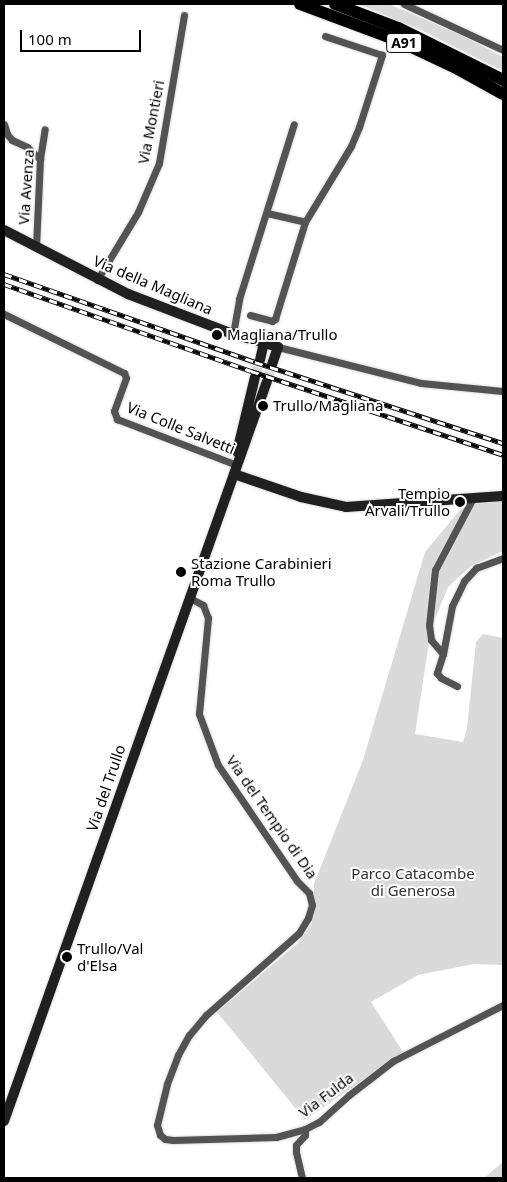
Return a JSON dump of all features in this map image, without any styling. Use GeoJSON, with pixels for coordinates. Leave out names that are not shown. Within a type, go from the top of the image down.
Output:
{"type":"FeatureCollection","features":[{"type":"Feature","properties":{"kind":"highway","name":"A91"},"geometry":{"type":"LineString","coordinates":[[300,4],[396,40],[458,69],[503,94]]}},
{"type":"Feature","properties":{"kind":"highway","name":"A91"},"geometry":{"type":"LineString","coordinates":[[335,4],[398,28],[503,80]]}},
{"type":"Feature","properties":{"kind":"main road","name":"Via della Magliana"},"geometry":{"type":"LineString","coordinates":[[4,230],[97,280],[146,302],[233,334],[278,347]]}},
{"type":"Feature","properties":{"kind":"main road"},"geometry":{"type":"LineString","coordinates":[[260,360],[264,344]]}},
{"type":"Feature","properties":{"kind":"main road"},"geometry":{"type":"LineString","coordinates":[[272,364],[278,347]]}},
{"type":"Feature","properties":{"kind":"main road","name":"Via del Trullo"},"geometry":{"type":"LineString","coordinates":[[236,470],[240,433],[255,377]]}},
{"type":"Feature","properties":{"kind":"main road","name":"Via del Trullo"},"geometry":{"type":"LineString","coordinates":[[4,1121],[267,381]]}},
{"type":"Feature","properties":{"kind":"main road"},"geometry":{"type":"LineString","coordinates":[[236,470],[301,497],[346,507],[503,496]]}},
{"type":"Feature","properties":{"kind":"street"},"geometry":{"type":"LineString","coordinates":[[404,4],[503,50]]}},
{"type":"Feature","properties":{"kind":"street","name":"Via Montieri"},"geometry":{"type":"LineString","coordinates":[[97,280],[138,212],[159,163],[184,15]]}},
{"type":"Feature","properties":{"kind":"street"},"geometry":{"type":"LineString","coordinates":[[250,315],[272,321],[275,319],[305,222],[355,137],[382,55],[325,36]]}},
{"type":"Feature","properties":{"kind":"street"},"geometry":{"type":"LineString","coordinates":[[4,124],[7,134],[12,140],[27,147],[40,158]]}},
{"type":"Feature","properties":{"kind":"street"},"geometry":{"type":"LineString","coordinates":[[233,334],[239,299],[294,124]]}},
{"type":"Feature","properties":{"kind":"street","name":"Via Avenza"},"geometry":{"type":"LineString","coordinates":[[36,247],[40,158],[45,129]]}},
{"type":"Feature","properties":{"kind":"street"},"geometry":{"type":"LineString","coordinates":[[267,213],[305,222]]}},
{"type":"Feature","properties":{"kind":"street","name":"Via Colle Salvetti"},"geometry":{"type":"LineString","coordinates":[[4,314],[124,373],[126,378],[114,411],[117,419],[236,470]]}},
{"type":"Feature","properties":{"kind":"street","name":"Via della Magliana"},"geometry":{"type":"LineString","coordinates":[[278,347],[421,383],[503,391]]}},
{"type":"Feature","properties":{"kind":"street"},"geometry":{"type":"LineString","coordinates":[[443,654],[431,640],[429,625],[435,570],[473,498]]}},
{"type":"Feature","properties":{"kind":"street"},"geometry":{"type":"LineString","coordinates":[[457,686],[441,678],[438,673],[452,606],[464,581],[476,568],[503,558]]}},
{"type":"Feature","properties":{"kind":"street","name":"Via del Tempio di Dia"},"geometry":{"type":"LineString","coordinates":[[157,1124],[167,1084],[178,1054],[189,1035],[206,1015],[299,933],[309,916],[312,905],[309,893],[297,881],[218,765],[199,714],[208,618],[203,605],[190,598]]}},
{"type":"Feature","properties":{"kind":"street","name":"Via Fulda"},"geometry":{"type":"LineString","coordinates":[[157,1124],[158,1133],[162,1138],[173,1140],[276,1137],[305,1129],[319,1122],[348,1095],[393,1061],[503,1006]]}},
{"type":"Feature","properties":{"kind":"street"},"geometry":{"type":"LineString","coordinates":[[302,1178],[296,1145],[305,1135],[305,1129]]}},
{"type":"Feature","properties":{"kind":"green space"},"geometry":{"type":"Polygon","coordinates":[[[358,4],[389,4],[463,36],[503,57],[503,71],[421,30],[358,4]]]}},
{"type":"Feature","properties":{"kind":"green space","name":"Parco Catacombe di Generosa"},"geometry":{"type":"Polygon","coordinates":[[[503,499],[503,551],[471,566],[448,587],[431,629],[415,734],[463,742],[467,728],[476,642],[483,634],[503,638],[503,965],[474,964],[418,975],[371,1002],[403,1052],[305,1120],[217,1012],[297,944],[311,925],[314,913],[314,884],[363,760],[425,552],[465,504],[503,499]]]}},
{"type":"Feature","properties":{"kind":"green space"},"geometry":{"type":"Polygon","coordinates":[[[503,1162],[503,1178],[484,1178],[503,1162]]]}},
{"type":"Feature","properties":{"kind":"tunnel"},"geometry":{"type":"LineString","coordinates":[[255,377],[260,360]]}},
{"type":"Feature","properties":{"kind":"tunnel"},"geometry":{"type":"LineString","coordinates":[[267,381],[272,364]]}},
{"type":"Feature","properties":{"kind":"railway"},"geometry":{"type":"LineString","coordinates":[[4,274],[255,362],[503,443]]}},
{"type":"Feature","properties":{"kind":"railway"},"geometry":{"type":"LineString","coordinates":[[4,284],[251,371],[503,455]]}},
{"type":"Feature","properties":{"kind":"place","name":"Magliana/Trullo"},"geometry":{"type":"Point","coordinates":[217,335]}},
{"type":"Feature","properties":{"kind":"place","name":"Trullo/Magliana"},"geometry":{"type":"Point","coordinates":[263,406]}},
{"type":"Feature","properties":{"kind":"place","name":"Tempio Arvali/Trullo"},"geometry":{"type":"Point","coordinates":[460,502]}},
{"type":"Feature","properties":{"kind":"place","name":"Stazione Carabinieri Roma Trullo"},"geometry":{"type":"Point","coordinates":[181,572]}},
{"type":"Feature","properties":{"kind":"place","name":"Trullo/Val d'Elsa"},"geometry":{"type":"Point","coordinates":[67,957]}}]}
